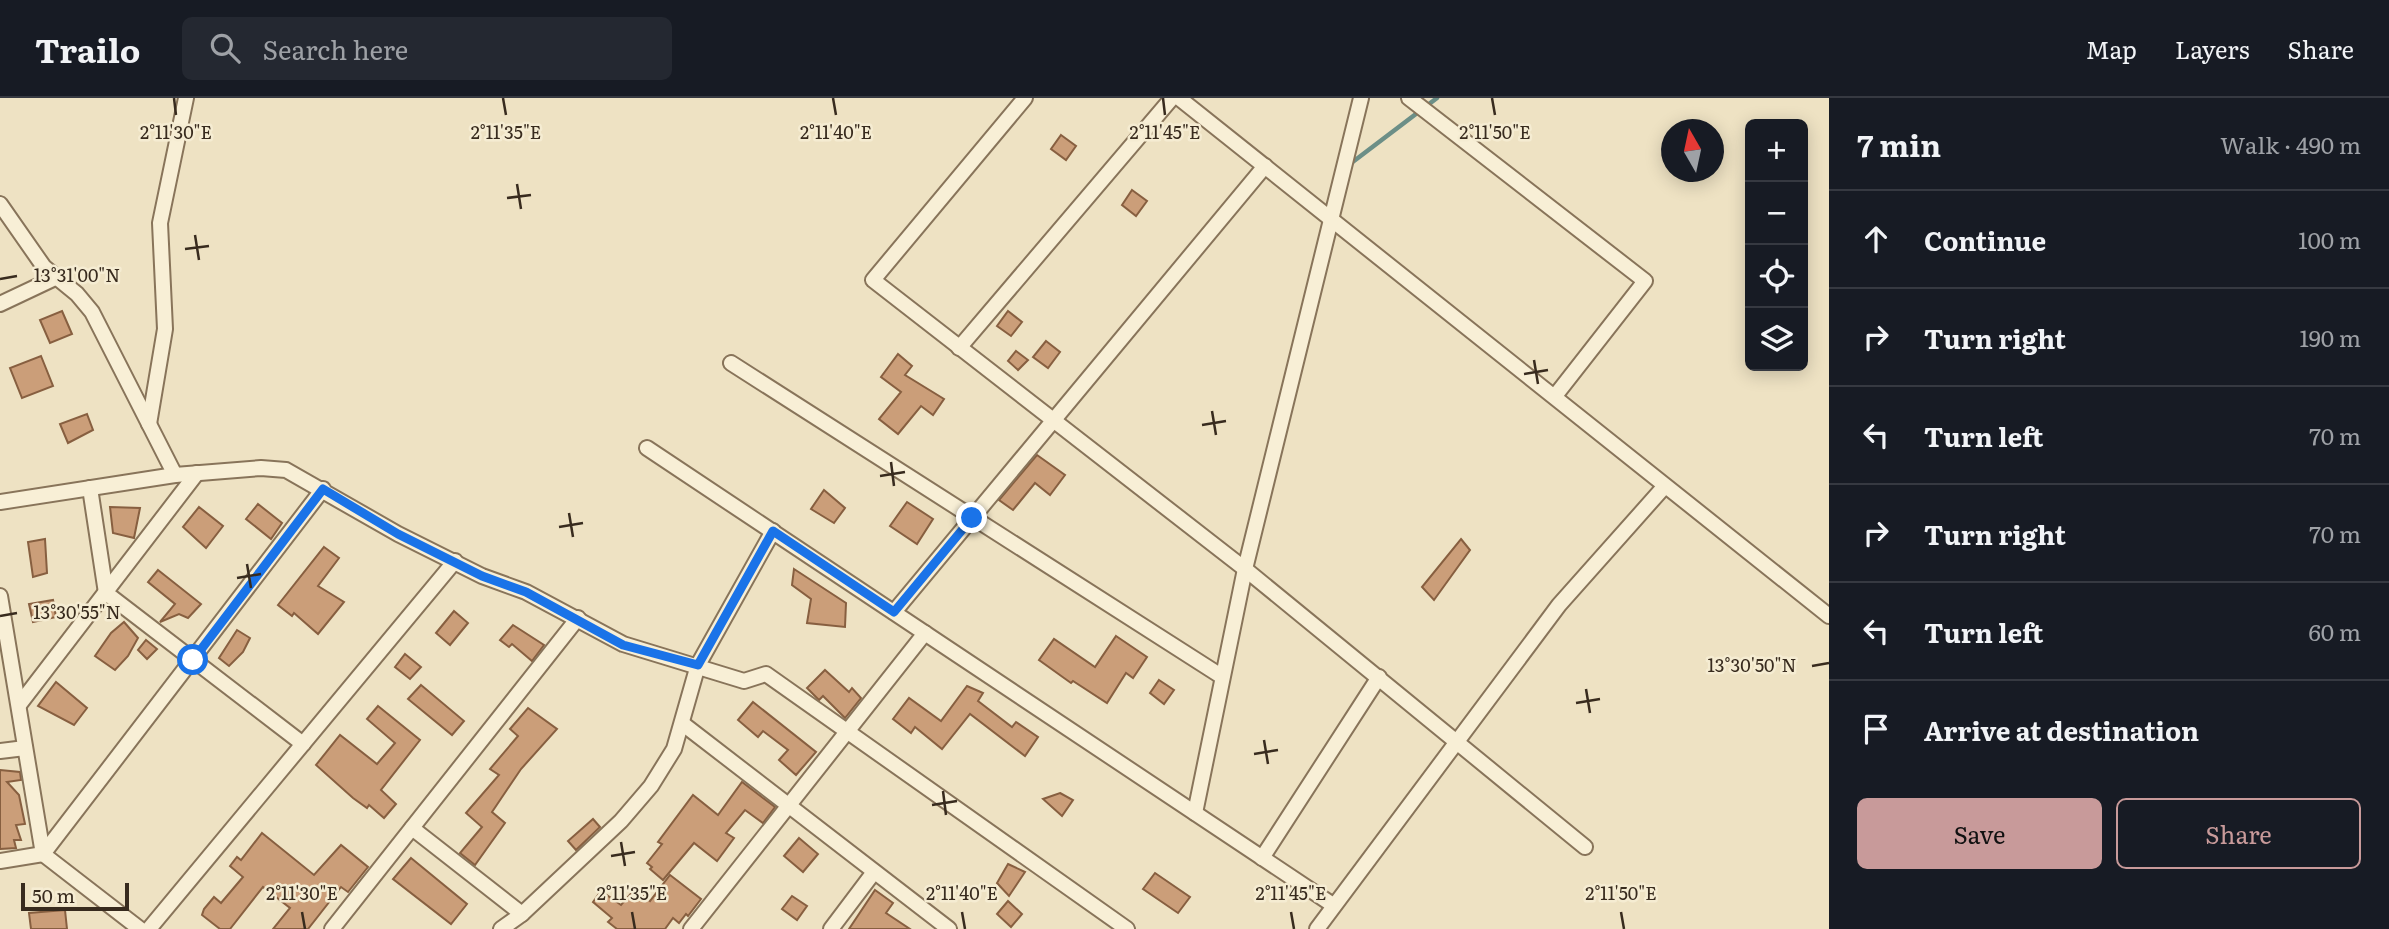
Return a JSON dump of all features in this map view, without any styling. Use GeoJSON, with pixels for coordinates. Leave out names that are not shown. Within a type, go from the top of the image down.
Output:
{"type":"FeatureCollection","features":[{"type":"Feature","properties":{"kind":"street"},"geometry":{"type":"LineString","coordinates":[[149,424],[165,329],[160,223],[186,98]]}},
{"type":"Feature","properties":{"kind":"street"},"geometry":{"type":"LineString","coordinates":[[1025,98],[873,280],[1245,569],[1585,847]]}},
{"type":"Feature","properties":{"kind":"street"},"geometry":{"type":"LineString","coordinates":[[960,348],[1172,98]]}},
{"type":"Feature","properties":{"kind":"street"},"geometry":{"type":"LineString","coordinates":[[1179,98],[1829,616]]}},
{"type":"Feature","properties":{"kind":"street"},"geometry":{"type":"LineString","coordinates":[[1195,813],[1245,569],[1361,98]]}},
{"type":"Feature","properties":{"kind":"street"},"geometry":{"type":"LineString","coordinates":[[1409,98],[1645,281],[1555,396]]}},
{"type":"Feature","properties":{"kind":"street"},"geometry":{"type":"LineString","coordinates":[[894,612],[1265,166]]}},
{"type":"Feature","properties":{"kind":"street"},"geometry":{"type":"LineString","coordinates":[[0,204],[37,258],[55,278],[77,294],[92,312],[175,475]]}},
{"type":"Feature","properties":{"kind":"street"},"geometry":{"type":"LineString","coordinates":[[0,304],[55,278]]}},
{"type":"Feature","properties":{"kind":"street"},"geometry":{"type":"LineString","coordinates":[[731,363],[1221,676]]}},
{"type":"Feature","properties":{"kind":"street"},"geometry":{"type":"LineString","coordinates":[[647,448],[1333,905]]}},
{"type":"Feature","properties":{"kind":"street"},"geometry":{"type":"LineString","coordinates":[[0,502],[175,475],[278,469],[323,489],[398,534],[578,618],[623,645],[698,665],[744,681],[766,674],[1127,929]]}},
{"type":"Feature","properties":{"kind":"street"},"geometry":{"type":"LineString","coordinates":[[19,705],[197,473]]}},
{"type":"Feature","properties":{"kind":"street"},"geometry":{"type":"LineString","coordinates":[[1317,929],[1559,605],[1664,487]]}},
{"type":"Feature","properties":{"kind":"street"},"geometry":{"type":"LineString","coordinates":[[90,488],[106,593],[303,744]]}},
{"type":"Feature","properties":{"kind":"street"},"geometry":{"type":"LineString","coordinates":[[0,861],[43,854],[323,489]]}},
{"type":"Feature","properties":{"kind":"street"},"geometry":{"type":"LineString","coordinates":[[501,929],[522,914],[635,807],[670,758],[698,665],[773,531]]}},
{"type":"Feature","properties":{"kind":"street"},"geometry":{"type":"LineString","coordinates":[[149,929],[455,561]]}},
{"type":"Feature","properties":{"kind":"street"},"geometry":{"type":"LineString","coordinates":[[0,596],[43,854],[140,929]]}},
{"type":"Feature","properties":{"kind":"street"},"geometry":{"type":"LineString","coordinates":[[332,929],[578,618]]}},
{"type":"Feature","properties":{"kind":"street"},"geometry":{"type":"LineString","coordinates":[[691,929],[925,633]]}},
{"type":"Feature","properties":{"kind":"street"},"geometry":{"type":"LineString","coordinates":[[1262,858],[1379,677]]}},
{"type":"Feature","properties":{"kind":"street"},"geometry":{"type":"LineString","coordinates":[[682,724],[948,929]]}},
{"type":"Feature","properties":{"kind":"street"},"geometry":{"type":"LineString","coordinates":[[0,751],[25,748]]}},
{"type":"Feature","properties":{"kind":"street"},"geometry":{"type":"LineString","coordinates":[[412,828],[522,914]]}},
{"type":"Feature","properties":{"kind":"street"},"geometry":{"type":"LineString","coordinates":[[831,929],[874,872]]}},
{"type":"Feature","properties":{"kind":"building"},"geometry":{"type":"Polygon","coordinates":[[[1061,135],[1076,146],[1066,160],[1051,149],[1061,135]]]}},
{"type":"Feature","properties":{"kind":"building"},"geometry":{"type":"Polygon","coordinates":[[[1132,190],[1147,201],[1136,216],[1122,205],[1132,190]]]}},
{"type":"Feature","properties":{"kind":"building"},"geometry":{"type":"Polygon","coordinates":[[[62,311],[72,334],[50,343],[40,320],[62,311]]]}},
{"type":"Feature","properties":{"kind":"building"},"geometry":{"type":"Polygon","coordinates":[[[1008,311],[1022,322],[1011,336],[997,326],[1008,311]]]}},
{"type":"Feature","properties":{"kind":"building"},"geometry":{"type":"Polygon","coordinates":[[[1046,341],[1060,352],[1048,368],[1033,357],[1046,341]]]}},
{"type":"Feature","properties":{"kind":"building"},"geometry":{"type":"Polygon","coordinates":[[[1016,351],[1028,360],[1018,370],[1008,361],[1016,351]]]}},
{"type":"Feature","properties":{"kind":"building"},"geometry":{"type":"Polygon","coordinates":[[[898,354],[912,366],[905,375],[944,399],[933,415],[921,406],[898,434],[879,419],[901,392],[881,377],[898,354]]]}},
{"type":"Feature","properties":{"kind":"building"},"geometry":{"type":"Polygon","coordinates":[[[41,356],[53,386],[22,398],[10,368],[41,356]]]}},
{"type":"Feature","properties":{"kind":"building"},"geometry":{"type":"Polygon","coordinates":[[[87,414],[93,430],[68,443],[60,424],[87,414]]]}},
{"type":"Feature","properties":{"kind":"building"},"geometry":{"type":"Polygon","coordinates":[[[1037,455],[1065,475],[1050,495],[1035,483],[1013,510],[999,500],[1037,455]]]}},
{"type":"Feature","properties":{"kind":"building"},"geometry":{"type":"Polygon","coordinates":[[[824,490],[845,508],[834,523],[811,509],[824,490]]]}},
{"type":"Feature","properties":{"kind":"building"},"geometry":{"type":"Polygon","coordinates":[[[907,502],[933,519],[917,544],[890,526],[907,502]]]}},
{"type":"Feature","properties":{"kind":"building"},"geometry":{"type":"Polygon","coordinates":[[[258,504],[282,523],[271,539],[246,519],[258,504]]]}},
{"type":"Feature","properties":{"kind":"building"},"geometry":{"type":"Polygon","coordinates":[[[110,507],[140,508],[134,538],[113,533],[110,507]]]}},
{"type":"Feature","properties":{"kind":"building"},"geometry":{"type":"Polygon","coordinates":[[[199,507],[223,526],[206,548],[183,527],[199,507]]]}},
{"type":"Feature","properties":{"kind":"building"},"geometry":{"type":"Polygon","coordinates":[[[45,539],[47,573],[33,577],[28,542],[45,539]]]}},
{"type":"Feature","properties":{"kind":"building"},"geometry":{"type":"Polygon","coordinates":[[[1461,539],[1470,550],[1434,600],[1422,587],[1461,539]]]}},
{"type":"Feature","properties":{"kind":"building"},"geometry":{"type":"Polygon","coordinates":[[[324,547],[339,558],[318,586],[344,602],[318,634],[294,613],[292,616],[278,605],[324,547]]]}},
{"type":"Feature","properties":{"kind":"building"},"geometry":{"type":"Polygon","coordinates":[[[794,569],[846,603],[845,627],[807,623],[811,599],[792,585],[794,569]]]}},
{"type":"Feature","properties":{"kind":"building"},"geometry":{"type":"Polygon","coordinates":[[[158,570],[201,604],[188,618],[179,614],[160,622],[175,604],[148,582],[158,570]]]}},
{"type":"Feature","properties":{"kind":"building"},"geometry":{"type":"Polygon","coordinates":[[[53,600],[56,617],[33,622],[29,604],[53,600]]]}},
{"type":"Feature","properties":{"kind":"building"},"geometry":{"type":"Polygon","coordinates":[[[454,611],[468,623],[450,645],[436,633],[454,611]]]}},
{"type":"Feature","properties":{"kind":"building"},"geometry":{"type":"Polygon","coordinates":[[[124,622],[138,638],[128,656],[115,670],[95,656],[111,633],[124,622]]]}},
{"type":"Feature","properties":{"kind":"building"},"geometry":{"type":"Polygon","coordinates":[[[513,625],[544,645],[532,661],[512,644],[509,647],[500,640],[513,625]]]}},
{"type":"Feature","properties":{"kind":"building"},"geometry":{"type":"Polygon","coordinates":[[[237,630],[250,638],[243,652],[229,666],[219,658],[237,630]]]}},
{"type":"Feature","properties":{"kind":"building"},"geometry":{"type":"Polygon","coordinates":[[[1116,636],[1147,657],[1133,678],[1126,673],[1107,703],[1073,681],[1071,683],[1039,660],[1054,639],[1095,667],[1116,636]]]}},
{"type":"Feature","properties":{"kind":"building"},"geometry":{"type":"Polygon","coordinates":[[[146,640],[157,649],[147,659],[138,650],[146,640]]]}},
{"type":"Feature","properties":{"kind":"building"},"geometry":{"type":"Polygon","coordinates":[[[405,654],[421,667],[410,679],[395,667],[405,654]]]}},
{"type":"Feature","properties":{"kind":"building"},"geometry":{"type":"Polygon","coordinates":[[[825,670],[849,692],[852,688],[861,698],[845,718],[823,696],[819,700],[807,688],[825,670]]]}},
{"type":"Feature","properties":{"kind":"building"},"geometry":{"type":"Polygon","coordinates":[[[1159,680],[1174,690],[1164,704],[1150,693],[1159,680]]]}},
{"type":"Feature","properties":{"kind":"building"},"geometry":{"type":"Polygon","coordinates":[[[56,682],[87,708],[74,725],[38,706],[56,682]]]}},
{"type":"Feature","properties":{"kind":"building"},"geometry":{"type":"Polygon","coordinates":[[[421,685],[464,721],[452,735],[408,699],[421,685]]]}},
{"type":"Feature","properties":{"kind":"building"},"geometry":{"type":"Polygon","coordinates":[[[967,686],[983,693],[978,701],[1012,727],[1016,722],[1038,737],[1025,756],[970,714],[942,749],[915,727],[911,733],[893,719],[909,698],[941,721],[967,686]]]}},
{"type":"Feature","properties":{"kind":"building"},"geometry":{"type":"Polygon","coordinates":[[[753,702],[816,752],[796,775],[779,760],[788,750],[763,731],[758,737],[738,720],[753,702]]]}},
{"type":"Feature","properties":{"kind":"building"},"geometry":{"type":"Polygon","coordinates":[[[378,706],[420,740],[381,790],[396,804],[384,818],[369,805],[367,808],[353,798],[316,765],[340,735],[377,764],[395,743],[367,719],[378,706]]]}},
{"type":"Feature","properties":{"kind":"building"},"geometry":{"type":"Polygon","coordinates":[[[528,708],[557,729],[521,769],[492,812],[505,823],[475,865],[460,853],[482,827],[466,813],[499,775],[490,769],[518,736],[510,729],[528,708]]]}},
{"type":"Feature","properties":{"kind":"building"},"geometry":{"type":"Polygon","coordinates":[[[0,770],[20,772],[21,780],[7,782],[19,795],[25,824],[16,825],[21,840],[14,840],[16,848],[0,849],[0,770]]]}},
{"type":"Feature","properties":{"kind":"building"},"geometry":{"type":"Polygon","coordinates":[[[742,782],[775,807],[763,823],[745,810],[726,833],[734,838],[717,861],[694,843],[663,880],[650,869],[652,867],[647,863],[662,844],[658,842],[693,795],[718,815],[742,782]]]}},
{"type":"Feature","properties":{"kind":"building"},"geometry":{"type":"Polygon","coordinates":[[[1060,793],[1073,800],[1062,816],[1043,799],[1060,793]]]}},
{"type":"Feature","properties":{"kind":"building"},"geometry":{"type":"Polygon","coordinates":[[[593,819],[600,827],[576,850],[568,841],[593,819]]]}},
{"type":"Feature","properties":{"kind":"building"},"geometry":{"type":"Polygon","coordinates":[[[262,833],[314,875],[341,845],[368,867],[348,892],[341,887],[308,929],[273,929],[290,908],[263,887],[230,929],[220,929],[202,915],[204,909],[214,897],[221,903],[243,877],[230,866],[237,857],[241,860],[262,833]]]}},
{"type":"Feature","properties":{"kind":"building"},"geometry":{"type":"Polygon","coordinates":[[[799,838],[818,854],[803,872],[784,856],[799,838]]]}},
{"type":"Feature","properties":{"kind":"building"},"geometry":{"type":"Polygon","coordinates":[[[411,858],[467,904],[451,924],[393,879],[411,858]]]}},
{"type":"Feature","properties":{"kind":"building"},"geometry":{"type":"Polygon","coordinates":[[[1008,864],[1025,872],[1009,896],[997,883],[1008,864]]]}},
{"type":"Feature","properties":{"kind":"building"},"geometry":{"type":"Polygon","coordinates":[[[1155,873],[1190,897],[1178,913],[1143,889],[1155,873]]]}},
{"type":"Feature","properties":{"kind":"building"},"geometry":{"type":"Polygon","coordinates":[[[670,875],[701,899],[688,916],[686,914],[679,923],[673,918],[665,929],[617,929],[608,922],[612,918],[593,902],[601,891],[621,905],[635,889],[650,901],[670,875]]]}},
{"type":"Feature","properties":{"kind":"building"},"geometry":{"type":"Polygon","coordinates":[[[875,890],[893,903],[886,913],[910,929],[849,929],[875,890]]]}},
{"type":"Feature","properties":{"kind":"building"},"geometry":{"type":"Polygon","coordinates":[[[792,896],[807,906],[797,920],[782,909],[792,896]]]}},
{"type":"Feature","properties":{"kind":"building"},"geometry":{"type":"Polygon","coordinates":[[[1008,901],[1022,914],[1011,927],[997,914],[1008,901]]]}},
{"type":"Feature","properties":{"kind":"building"},"geometry":{"type":"Polygon","coordinates":[[[65,910],[67,929],[31,929],[29,913],[65,910]]]}},
{"type":"Feature","properties":{"kind":"waterway"},"geometry":{"type":"LineString","coordinates":[[1350,164],[1437,98]]}},
{"type":"Feature","properties":{"kind":"route"},"geometry":{"type":"LineString","coordinates":[[193,660],[323,489],[398,534],[482,576],[526,592],[578,618],[623,645],[698,665],[773,531],[894,612],[972,518]]}}]}
